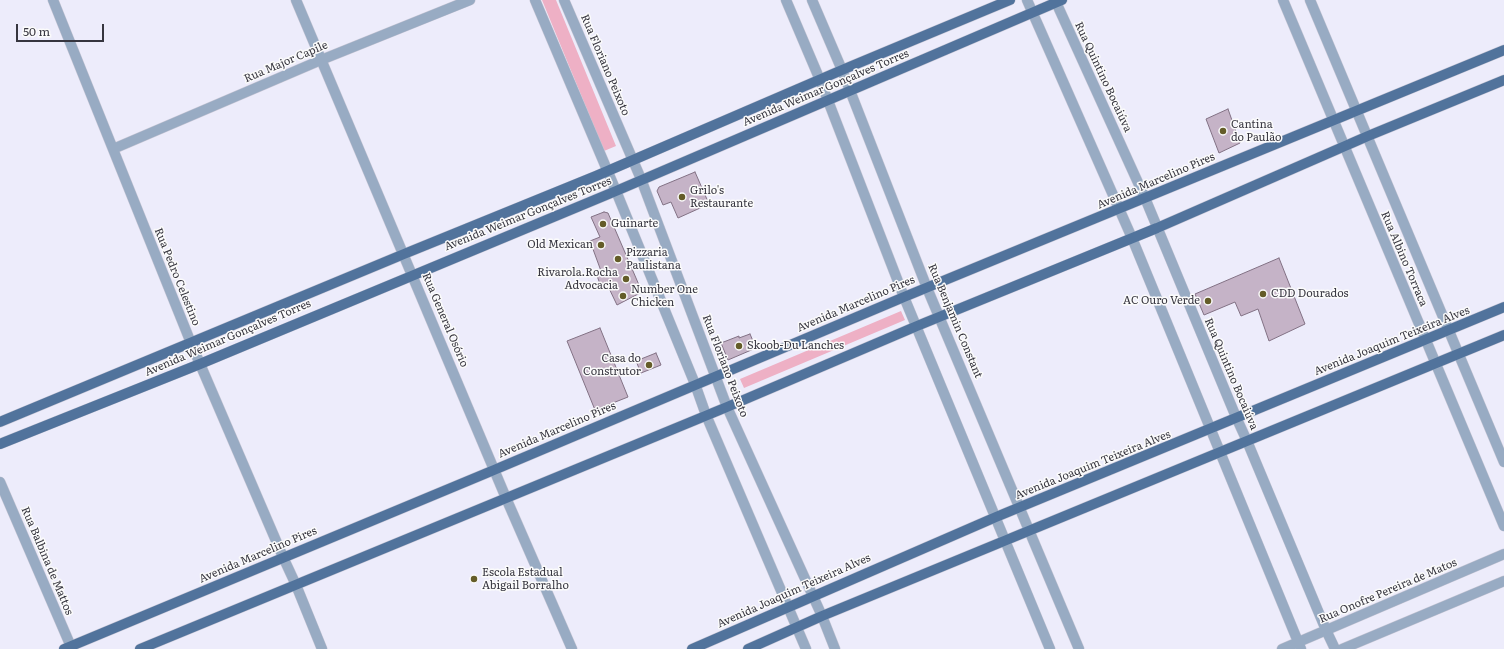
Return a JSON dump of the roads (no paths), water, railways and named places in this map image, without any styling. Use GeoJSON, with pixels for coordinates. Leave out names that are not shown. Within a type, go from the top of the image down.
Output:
{"type":"FeatureCollection","features":[{"type":"Feature","properties":{"kind":"main road","name":"Avenida Weimar Gonçalves Torres"},"geometry":{"type":"LineString","coordinates":[[0,422],[404,254],[633,161],[842,70],[1010,0]]}},
{"type":"Feature","properties":{"kind":"main road","name":"Avenida Weimar Gonçalves Torres"},"geometry":{"type":"LineString","coordinates":[[0,444],[200,364],[412,274],[616,190],[1057,1]]}},
{"type":"Feature","properties":{"kind":"main road","name":"Avenida Marcelino Pires"},"geometry":{"type":"LineString","coordinates":[[69,648],[695,384],[1504,50]]}},
{"type":"Feature","properties":{"kind":"main road"},"geometry":{"type":"LineString","coordinates":[[140,649],[727,407],[940,316],[1157,228],[1368,136],[1504,80]]}},
{"type":"Feature","properties":{"kind":"main road","name":"Avenida Joaquim Teixeira Alves"},"geometry":{"type":"LineString","coordinates":[[692,649],[788,606],[996,517],[1504,308]]}},
{"type":"Feature","properties":{"kind":"main road"},"geometry":{"type":"LineString","coordinates":[[748,649],[822,616],[1504,335]]}},
{"type":"Feature","properties":{"kind":"street","name":"Rua Pedro Celestino"},"geometry":{"type":"LineString","coordinates":[[53,0],[191,343],[296,585],[322,649]]}},
{"type":"Feature","properties":{"kind":"street","name":"Rua General Osório"},"geometry":{"type":"LineString","coordinates":[[296,0],[494,470],[572,649]]}},
{"type":"Feature","properties":{"kind":"street","name":"Rua Major Capile"},"geometry":{"type":"LineString","coordinates":[[113,149],[321,60],[470,0]]}},
{"type":"Feature","properties":{"kind":"street"},"geometry":{"type":"LineString","coordinates":[[535,0],[616,190],[695,384],[706,415],[806,649]]}},
{"type":"Feature","properties":{"kind":"street","name":"Rua Floriano Peixoto"},"geometry":{"type":"LineString","coordinates":[[564,0],[641,179],[727,407],[822,616],[835,649]]}},
{"type":"Feature","properties":{"kind":"street"},"geometry":{"type":"LineString","coordinates":[[786,0],[828,100],[904,297],[1050,649]]}},
{"type":"Feature","properties":{"kind":"street","name":"Rua Benjamin Constant"},"geometry":{"type":"LineString","coordinates":[[812,0],[842,70],[927,288],[1079,649]]}},
{"type":"Feature","properties":{"kind":"street"},"geometry":{"type":"LineString","coordinates":[[1027,0],[1120,209],[1299,646]]}},
{"type":"Feature","properties":{"kind":"street","name":"Rua Albino Torraca"},"geometry":{"type":"LineString","coordinates":[[1282,0],[1504,526]]}},
{"type":"Feature","properties":{"kind":"street","name":"Rua Albino Torraca"},"geometry":{"type":"LineString","coordinates":[[1310,0],[1504,462]]}},
{"type":"Feature","properties":{"kind":"street","name":"Rua Quintino Bocaiúva"},"geometry":{"type":"LineString","coordinates":[[1057,1],[1145,198],[1335,649]]}},
{"type":"Feature","properties":{"kind":"street","name":"Rua Balbina de Mattos"},"geometry":{"type":"LineString","coordinates":[[0,482],[69,648]]}},
{"type":"Feature","properties":{"kind":"street","name":"Rua Onofre Pereira de Matos"},"geometry":{"type":"LineString","coordinates":[[1282,649],[1299,646],[1326,630],[1504,554]]}},
{"type":"Feature","properties":{"kind":"street"},"geometry":{"type":"LineString","coordinates":[[1342,649],[1504,581]]}},
{"type":"Feature","properties":{"kind":"place","name":"Cantina do Paulão"},"geometry":{"type":"Point","coordinates":[1223,131]}},
{"type":"Feature","properties":{"kind":"place","name":"Grilo's Restaurante"},"geometry":{"type":"Point","coordinates":[682,197]}},
{"type":"Feature","properties":{"kind":"place","name":"Guinarte"},"geometry":{"type":"Point","coordinates":[603,224]}},
{"type":"Feature","properties":{"kind":"place","name":"Old Mexican"},"geometry":{"type":"Point","coordinates":[601,245]}},
{"type":"Feature","properties":{"kind":"place","name":"Pizzaria Paulistana"},"geometry":{"type":"Point","coordinates":[618,259]}},
{"type":"Feature","properties":{"kind":"place","name":"Rivarola.Rocha Advocacia"},"geometry":{"type":"Point","coordinates":[626,279]}},
{"type":"Feature","properties":{"kind":"place","name":"CDD Dourados"},"geometry":{"type":"Point","coordinates":[1263,294]}},
{"type":"Feature","properties":{"kind":"place","name":"Number One Chicken"},"geometry":{"type":"Point","coordinates":[623,296]}},
{"type":"Feature","properties":{"kind":"place","name":"AC Ouro Verde"},"geometry":{"type":"Point","coordinates":[1208,301]}},
{"type":"Feature","properties":{"kind":"place","name":"Skoob-Du Lanches"},"geometry":{"type":"Point","coordinates":[739,346]}},
{"type":"Feature","properties":{"kind":"place","name":"Casa do Construtor"},"geometry":{"type":"Point","coordinates":[649,365]}},
{"type":"Feature","properties":{"kind":"place","name":"Escola Estadual Abigail Borralho"},"geometry":{"type":"Point","coordinates":[474,579]}}]}
